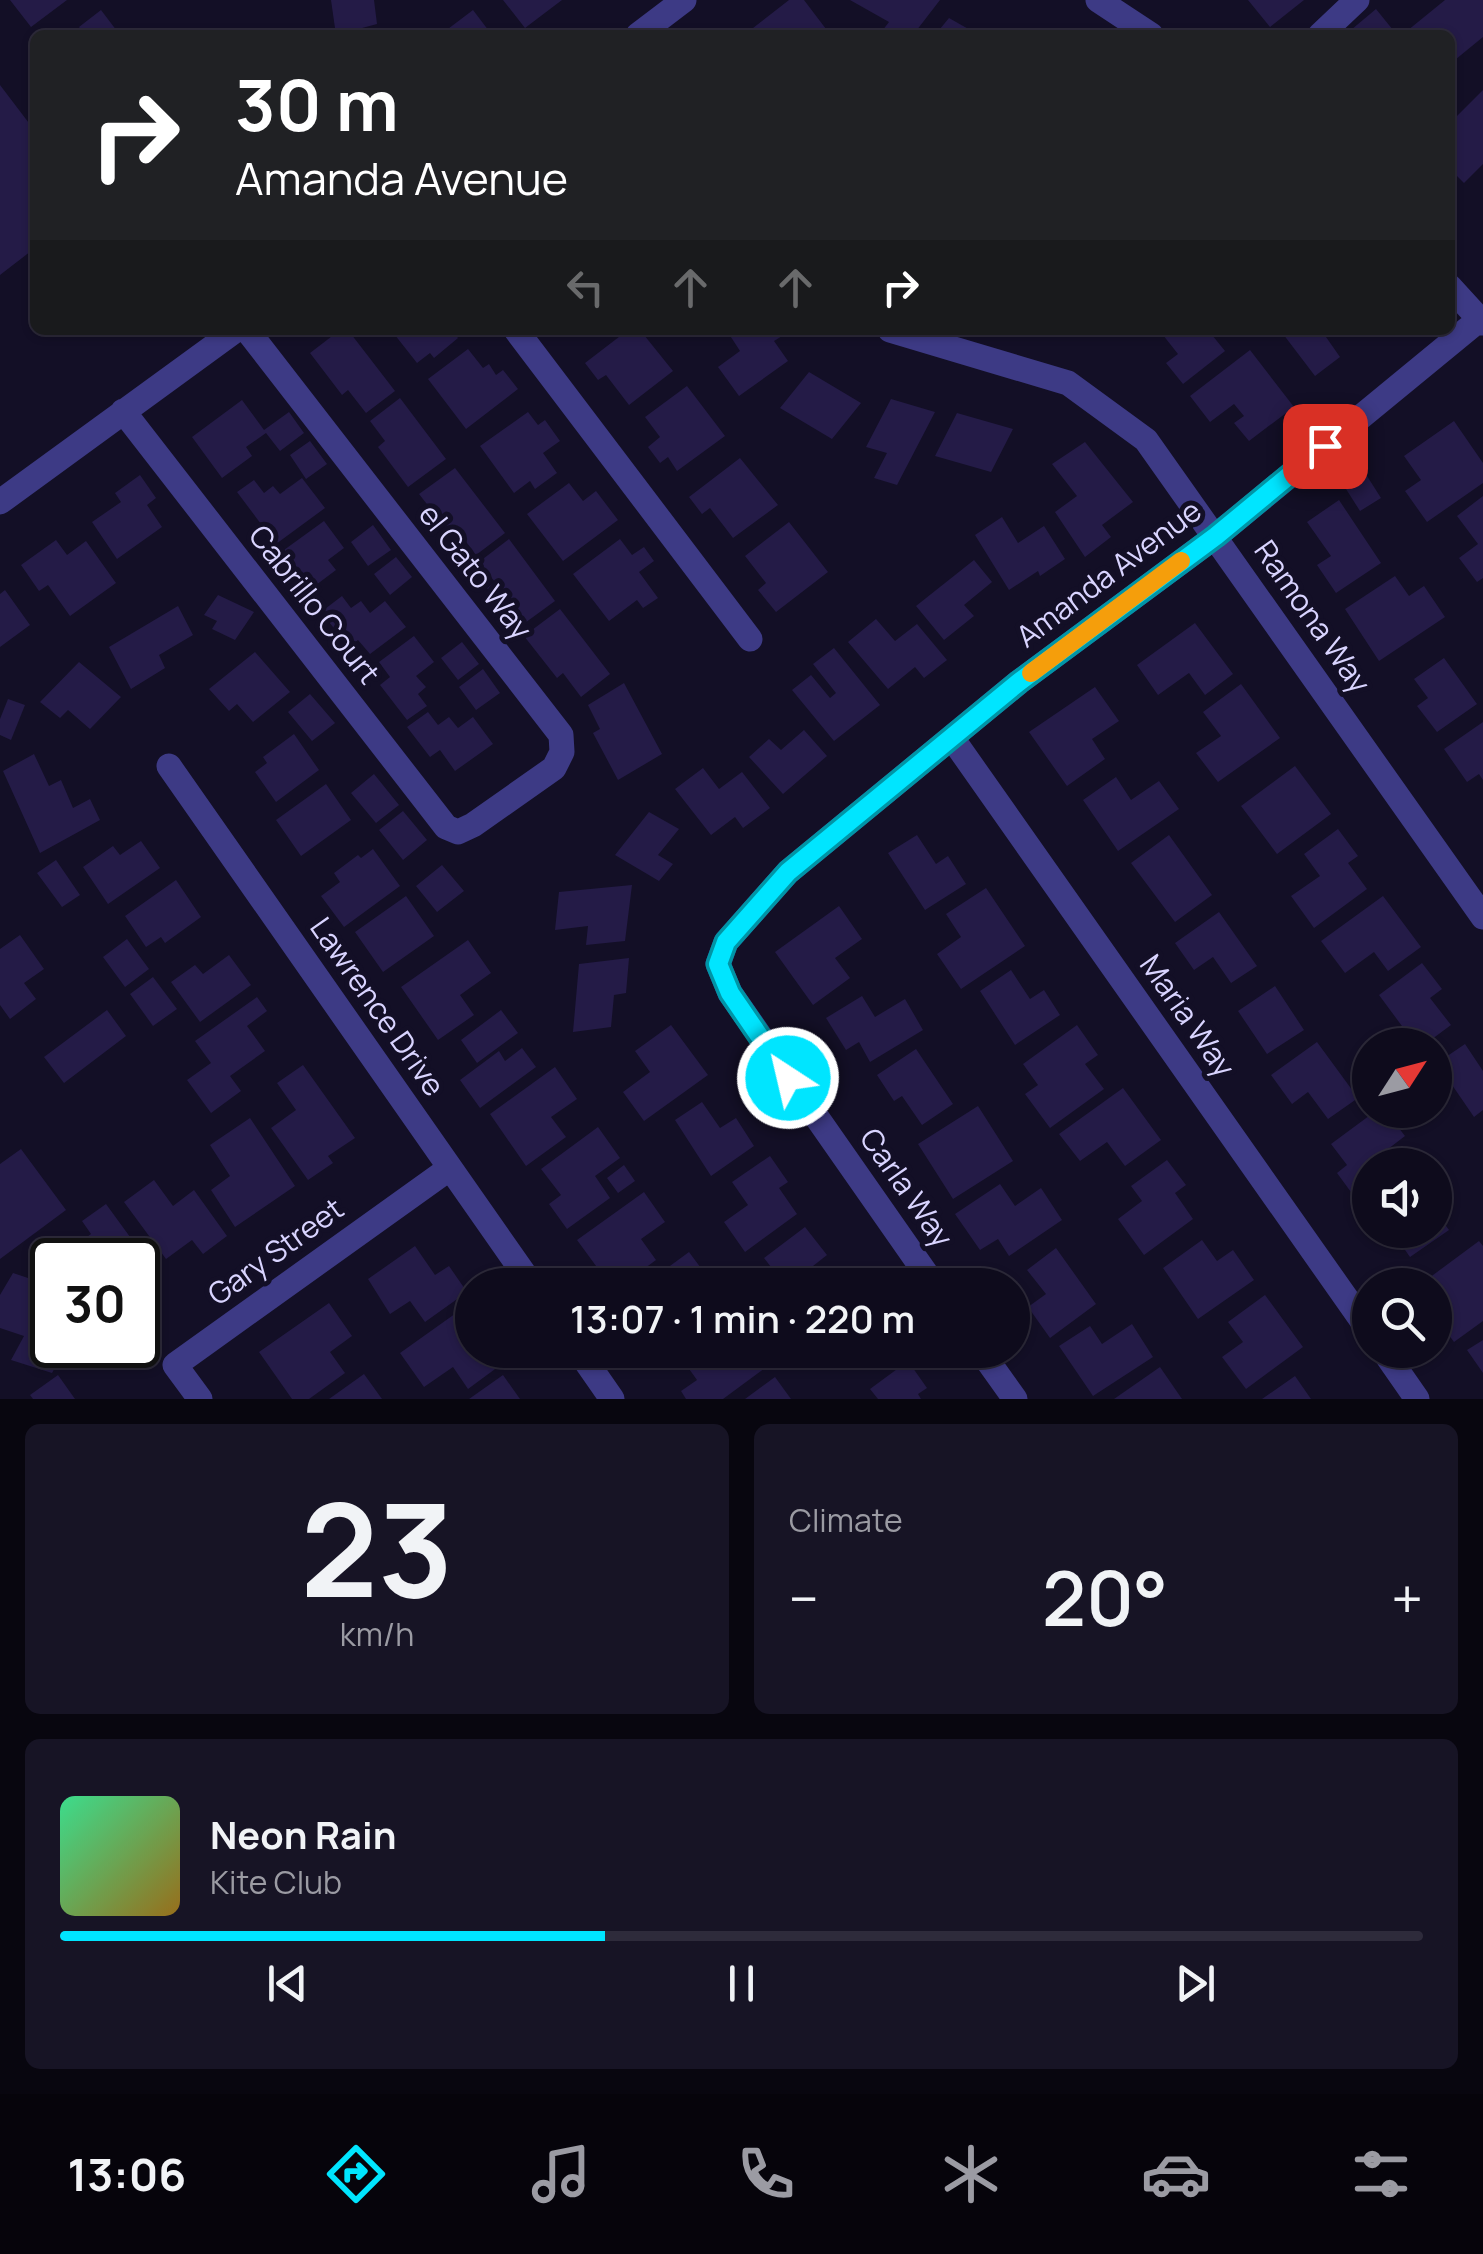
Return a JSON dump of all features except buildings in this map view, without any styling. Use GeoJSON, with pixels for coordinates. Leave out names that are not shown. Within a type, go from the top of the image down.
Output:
{"type":"FeatureCollection","features":[{"type":"Feature","properties":{"kind":"street"},"geometry":{"type":"LineString","coordinates":[[647,30],[684,0]]}},
{"type":"Feature","properties":{"kind":"street"},"geometry":{"type":"LineString","coordinates":[[1098,0],[1143,30]]}},
{"type":"Feature","properties":{"kind":"street"},"geometry":{"type":"LineString","coordinates":[[1324,30],[1344,4]]}},
{"type":"Feature","properties":{"kind":"street"},"geometry":{"type":"LineString","coordinates":[[1455,292],[1481,321]]}},
{"type":"Feature","properties":{"kind":"street","name":"Amanda Avenue"},"geometry":{"type":"LineString","coordinates":[[738,927],[788,872],[952,738],[1073,640],[1216,536],[1481,321]]}},
{"type":"Feature","properties":{"kind":"street"},"geometry":{"type":"LineString","coordinates":[[0,502],[229,335]]}},
{"type":"Feature","properties":{"kind":"street","name":"el Gato Way"},"geometry":{"type":"LineString","coordinates":[[252,335],[560,735],[562,752],[554,768],[473,826],[458,832]]}},
{"type":"Feature","properties":{"kind":"street"},"geometry":{"type":"LineString","coordinates":[[520,335],[750,639]]}},
{"type":"Feature","properties":{"kind":"street","name":"Ramona Way"},"geometry":{"type":"LineString","coordinates":[[908,335],[1068,383],[1146,440],[1483,917]]}},
{"type":"Feature","properties":{"kind":"street","name":"Cabrillo Court"},"geometry":{"type":"LineString","coordinates":[[123,412],[428,805],[446,827],[458,832]]}},
{"type":"Feature","properties":{"kind":"street","name":"Maria Way"},"geometry":{"type":"LineString","coordinates":[[952,738],[1352,1306]]}},
{"type":"Feature","properties":{"kind":"street","name":"Lawrence Drive"},"geometry":{"type":"LineString","coordinates":[[169,766],[520,1268]]}},
{"type":"Feature","properties":{"kind":"street","name":"Carla Way"},"geometry":{"type":"LineString","coordinates":[[738,927],[726,942],[718,964],[730,993],[922,1268]]}},
{"type":"Feature","properties":{"kind":"street","name":"Gary Street"},"geometry":{"type":"LineString","coordinates":[[200,1399],[175,1365],[450,1168]]}},
{"type":"Feature","properties":{"kind":"street"},"geometry":{"type":"LineString","coordinates":[[590,1368],[612,1399]]}},
{"type":"Feature","properties":{"kind":"street"},"geometry":{"type":"LineString","coordinates":[[992,1368],[1014,1399]]}},
{"type":"Feature","properties":{"kind":"street"},"geometry":{"type":"LineString","coordinates":[[1395,1368],[1417,1399]]}},
{"type":"Feature","properties":{"kind":"slow traffic"},"geometry":{"type":"LineString","coordinates":[[1031,673],[1181,561]]}},
{"type":"Feature","properties":{"kind":"route"},"geometry":{"type":"LineString","coordinates":[[788,1078],[730,993],[718,964],[726,942],[751,910],[788,872],[1019,682],[1216,536],[1325,446]]}}]}
